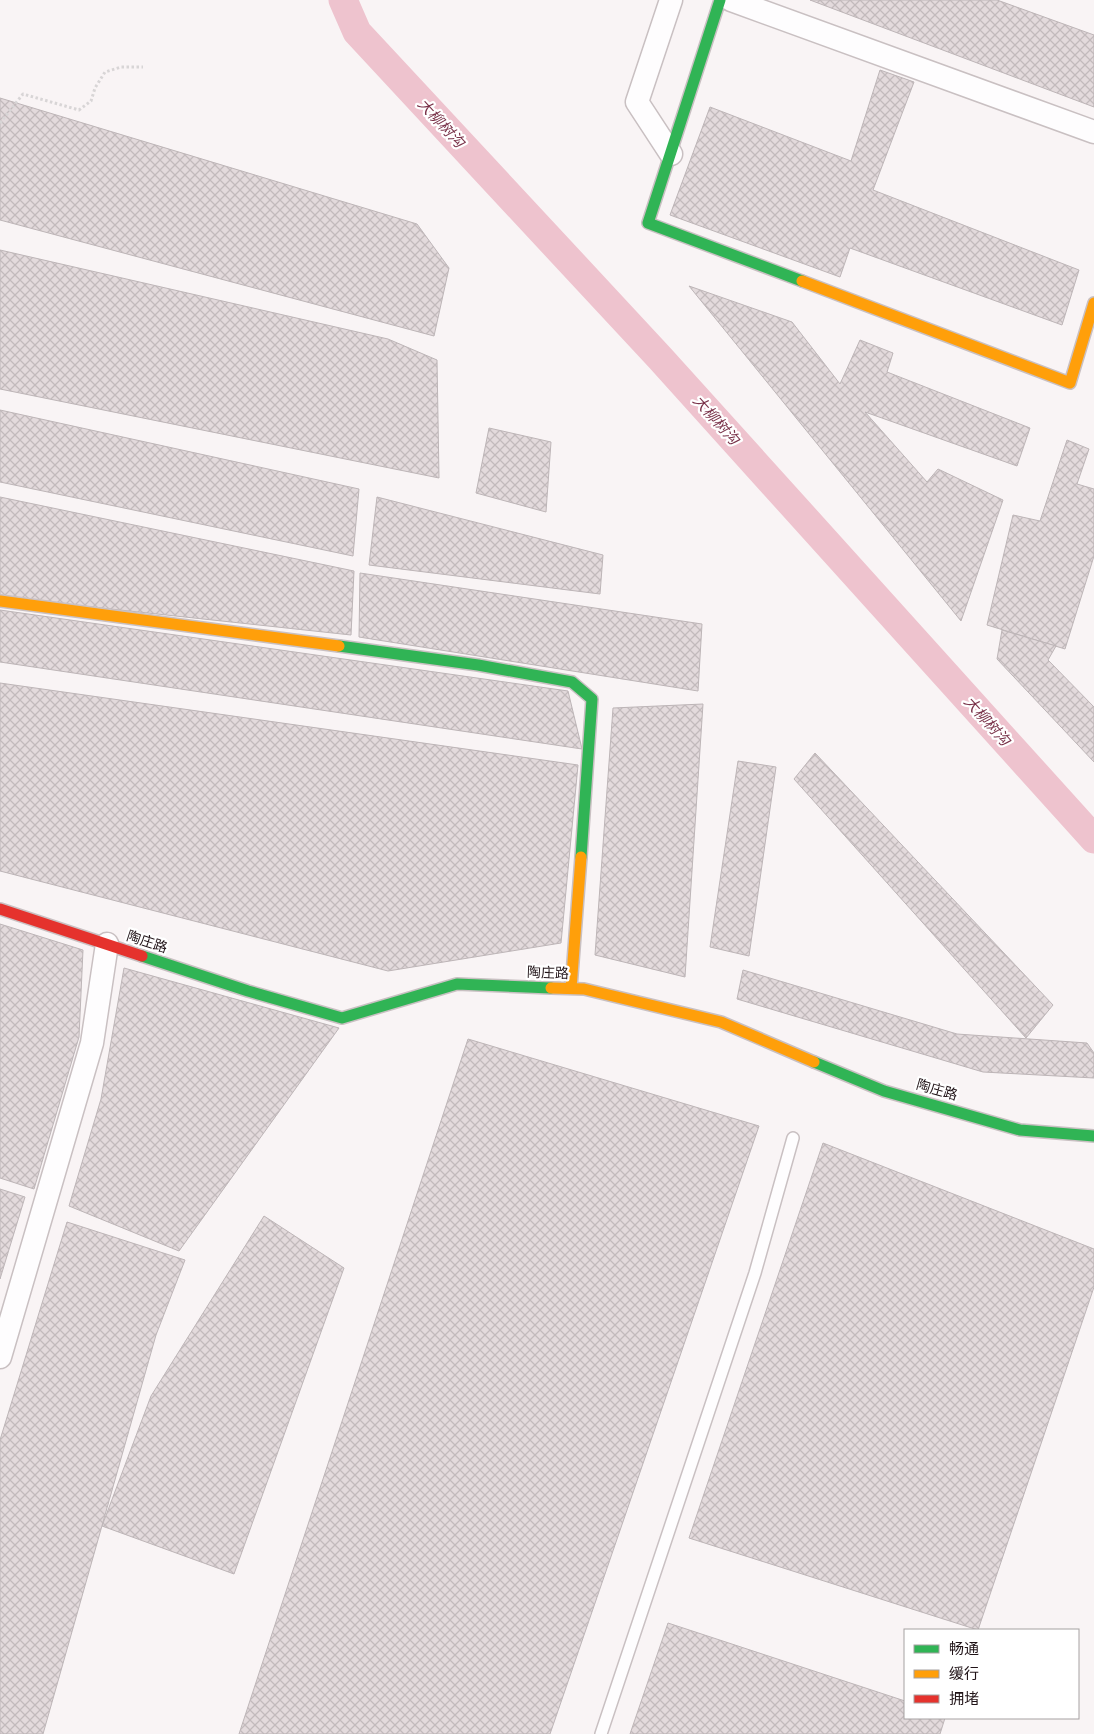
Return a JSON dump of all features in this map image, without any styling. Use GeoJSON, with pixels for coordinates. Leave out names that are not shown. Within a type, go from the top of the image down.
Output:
{"type":"FeatureCollection","features":[{"type":"Feature","properties":{"kind":"street"},"geometry":{"type":"LineString","coordinates":[[671,0],[637,102],[671,154]]}},
{"type":"Feature","properties":{"kind":"street"},"geometry":{"type":"LineString","coordinates":[[720,0],[648,223],[1070,383],[1094,303]]}},
{"type":"Feature","properties":{"kind":"street"},"geometry":{"type":"LineString","coordinates":[[731,0],[1094,132]]}},
{"type":"Feature","properties":{"kind":"street"},"geometry":{"type":"LineString","coordinates":[[0,601],[478,665],[572,682],[592,699],[571,988]]}},
{"type":"Feature","properties":{"kind":"street","name":"陶庄路"},"geometry":{"type":"LineString","coordinates":[[0,909],[248,991],[342,1018],[457,984],[584,989],[721,1022],[884,1091],[1020,1130],[1094,1136]]}},
{"type":"Feature","properties":{"kind":"street"},"geometry":{"type":"LineString","coordinates":[[0,1357],[92,1043],[107,944]]}},
{"type":"Feature","properties":{"kind":"lane"},"geometry":{"type":"LineString","coordinates":[[601,1734],[755,1273],[794,1138]]}},
{"type":"Feature","properties":{"kind":"path"},"geometry":{"type":"LineString","coordinates":[[0,123],[23,94],[79,110],[91,101],[95,88],[105,72],[121,67],[143,67]]}},
{"type":"Feature","properties":{"kind":"building"},"geometry":{"type":"Polygon","coordinates":[[[810,0],[997,0],[1094,35],[1094,107],[810,0]]]}},
{"type":"Feature","properties":{"kind":"building"},"geometry":{"type":"Polygon","coordinates":[[[880,70],[914,82],[873,190],[1079,270],[1062,325],[850,248],[840,277],[670,215],[710,107],[851,161],[880,70]]]}},
{"type":"Feature","properties":{"kind":"building"},"geometry":{"type":"Polygon","coordinates":[[[0,98],[417,224],[449,268],[434,336],[0,220],[0,98]]]}},
{"type":"Feature","properties":{"kind":"building"},"geometry":{"type":"Polygon","coordinates":[[[0,250],[388,339],[437,360],[439,478],[0,389],[0,250]]]}},
{"type":"Feature","properties":{"kind":"building"},"geometry":{"type":"Polygon","coordinates":[[[689,286],[792,322],[840,384],[860,340],[893,353],[887,372],[1030,428],[1017,466],[865,412],[927,482],[938,469],[1003,500],[961,621],[689,286]]]}},
{"type":"Feature","properties":{"kind":"building"},"geometry":{"type":"Polygon","coordinates":[[[0,410],[359,489],[353,556],[0,482],[0,410]]]}},
{"type":"Feature","properties":{"kind":"building"},"geometry":{"type":"Polygon","coordinates":[[[489,428],[551,442],[546,512],[476,493],[489,428]]]}},
{"type":"Feature","properties":{"kind":"building"},"geometry":{"type":"Polygon","coordinates":[[[1067,440],[1089,449],[1077,484],[1094,489],[1094,556],[1065,649],[987,625],[1013,515],[1040,521],[1067,440]]]}},
{"type":"Feature","properties":{"kind":"building"},"geometry":{"type":"Polygon","coordinates":[[[0,497],[354,571],[351,635],[0,597],[0,497]]]}},
{"type":"Feature","properties":{"kind":"building"},"geometry":{"type":"Polygon","coordinates":[[[377,497],[603,555],[600,594],[369,565],[377,497]]]}},
{"type":"Feature","properties":{"kind":"building"},"geometry":{"type":"Polygon","coordinates":[[[360,573],[702,624],[698,691],[359,637],[360,573]]]}},
{"type":"Feature","properties":{"kind":"building"},"geometry":{"type":"Polygon","coordinates":[[[0,610],[568,691],[582,749],[0,662],[0,610]]]}},
{"type":"Feature","properties":{"kind":"building"},"geometry":{"type":"Polygon","coordinates":[[[1002,630],[1056,646],[1048,660],[1094,707],[1094,762],[997,659],[1002,630]]]}},
{"type":"Feature","properties":{"kind":"building"},"geometry":{"type":"Polygon","coordinates":[[[0,683],[578,765],[561,943],[388,971],[0,871],[0,683]]]}},
{"type":"Feature","properties":{"kind":"building"},"geometry":{"type":"Polygon","coordinates":[[[703,704],[685,977],[595,955],[613,708],[703,704]]]}},
{"type":"Feature","properties":{"kind":"building"},"geometry":{"type":"Polygon","coordinates":[[[815,753],[1053,1005],[1026,1038],[794,779],[815,753]]]}},
{"type":"Feature","properties":{"kind":"building"},"geometry":{"type":"Polygon","coordinates":[[[738,761],[776,767],[749,956],[710,947],[738,761]]]}},
{"type":"Feature","properties":{"kind":"building"},"geometry":{"type":"Polygon","coordinates":[[[0,924],[83,950],[79,1037],[34,1189],[0,1178],[0,924]]]}},
{"type":"Feature","properties":{"kind":"building"},"geometry":{"type":"Polygon","coordinates":[[[124,968],[339,1028],[179,1251],[69,1206],[101,1099],[124,968]]]}},
{"type":"Feature","properties":{"kind":"building"},"geometry":{"type":"Polygon","coordinates":[[[743,970],[957,1034],[1087,1043],[1094,1053],[1094,1078],[983,1072],[737,999],[743,970]]]}},
{"type":"Feature","properties":{"kind":"building"},"geometry":{"type":"Polygon","coordinates":[[[468,1039],[759,1126],[550,1734],[239,1734],[468,1039]]]}},
{"type":"Feature","properties":{"kind":"building"},"geometry":{"type":"Polygon","coordinates":[[[823,1143],[1094,1249],[1094,1287],[978,1629],[689,1538],[823,1143]]]}},
{"type":"Feature","properties":{"kind":"building"},"geometry":{"type":"Polygon","coordinates":[[[0,1189],[25,1197],[0,1279],[0,1189]]]}},
{"type":"Feature","properties":{"kind":"building"},"geometry":{"type":"Polygon","coordinates":[[[264,1216],[344,1268],[234,1574],[102,1526],[151,1396],[264,1216]]]}},
{"type":"Feature","properties":{"kind":"building"},"geometry":{"type":"Polygon","coordinates":[[[67,1222],[185,1260],[156,1335],[43,1734],[0,1734],[0,1440],[67,1222]]]}},
{"type":"Feature","properties":{"kind":"building"},"geometry":{"type":"Polygon","coordinates":[[[668,1623],[904,1701],[904,1719],[945,1719],[940,1734],[630,1734],[668,1623]]]}},
{"type":"Feature","properties":{"kind":"waterway","name":"大柳树沟"},"geometry":{"type":"LineString","coordinates":[[343,0],[357,32],[660,358],[1094,839]]}},
{"type":"Feature","properties":{"kind":"traffic: fast"},"geometry":{"type":"LineString","coordinates":[[720,0],[648,223],[802,281]]}},
{"type":"Feature","properties":{"kind":"traffic: fast"},"geometry":{"type":"LineString","coordinates":[[339,646],[478,665],[572,682],[592,699],[581,857]]}},
{"type":"Feature","properties":{"kind":"traffic: fast"},"geometry":{"type":"LineString","coordinates":[[142,956],[248,991],[342,1018],[457,984],[551,988]]}},
{"type":"Feature","properties":{"kind":"traffic: fast"},"geometry":{"type":"LineString","coordinates":[[814,1062],[884,1091],[1020,1130],[1094,1136]]}},
{"type":"Feature","properties":{"kind":"traffic: slow"},"geometry":{"type":"LineString","coordinates":[[802,281],[1070,383],[1094,303]]}},
{"type":"Feature","properties":{"kind":"traffic: slow"},"geometry":{"type":"LineString","coordinates":[[0,601],[339,646]]}},
{"type":"Feature","properties":{"kind":"traffic: slow"},"geometry":{"type":"LineString","coordinates":[[571,988],[581,857]]}},
{"type":"Feature","properties":{"kind":"traffic: slow"},"geometry":{"type":"LineString","coordinates":[[551,988],[584,989],[721,1022],[814,1062]]}},
{"type":"Feature","properties":{"kind":"traffic: jam"},"geometry":{"type":"LineString","coordinates":[[0,909],[142,956]]}}]}
